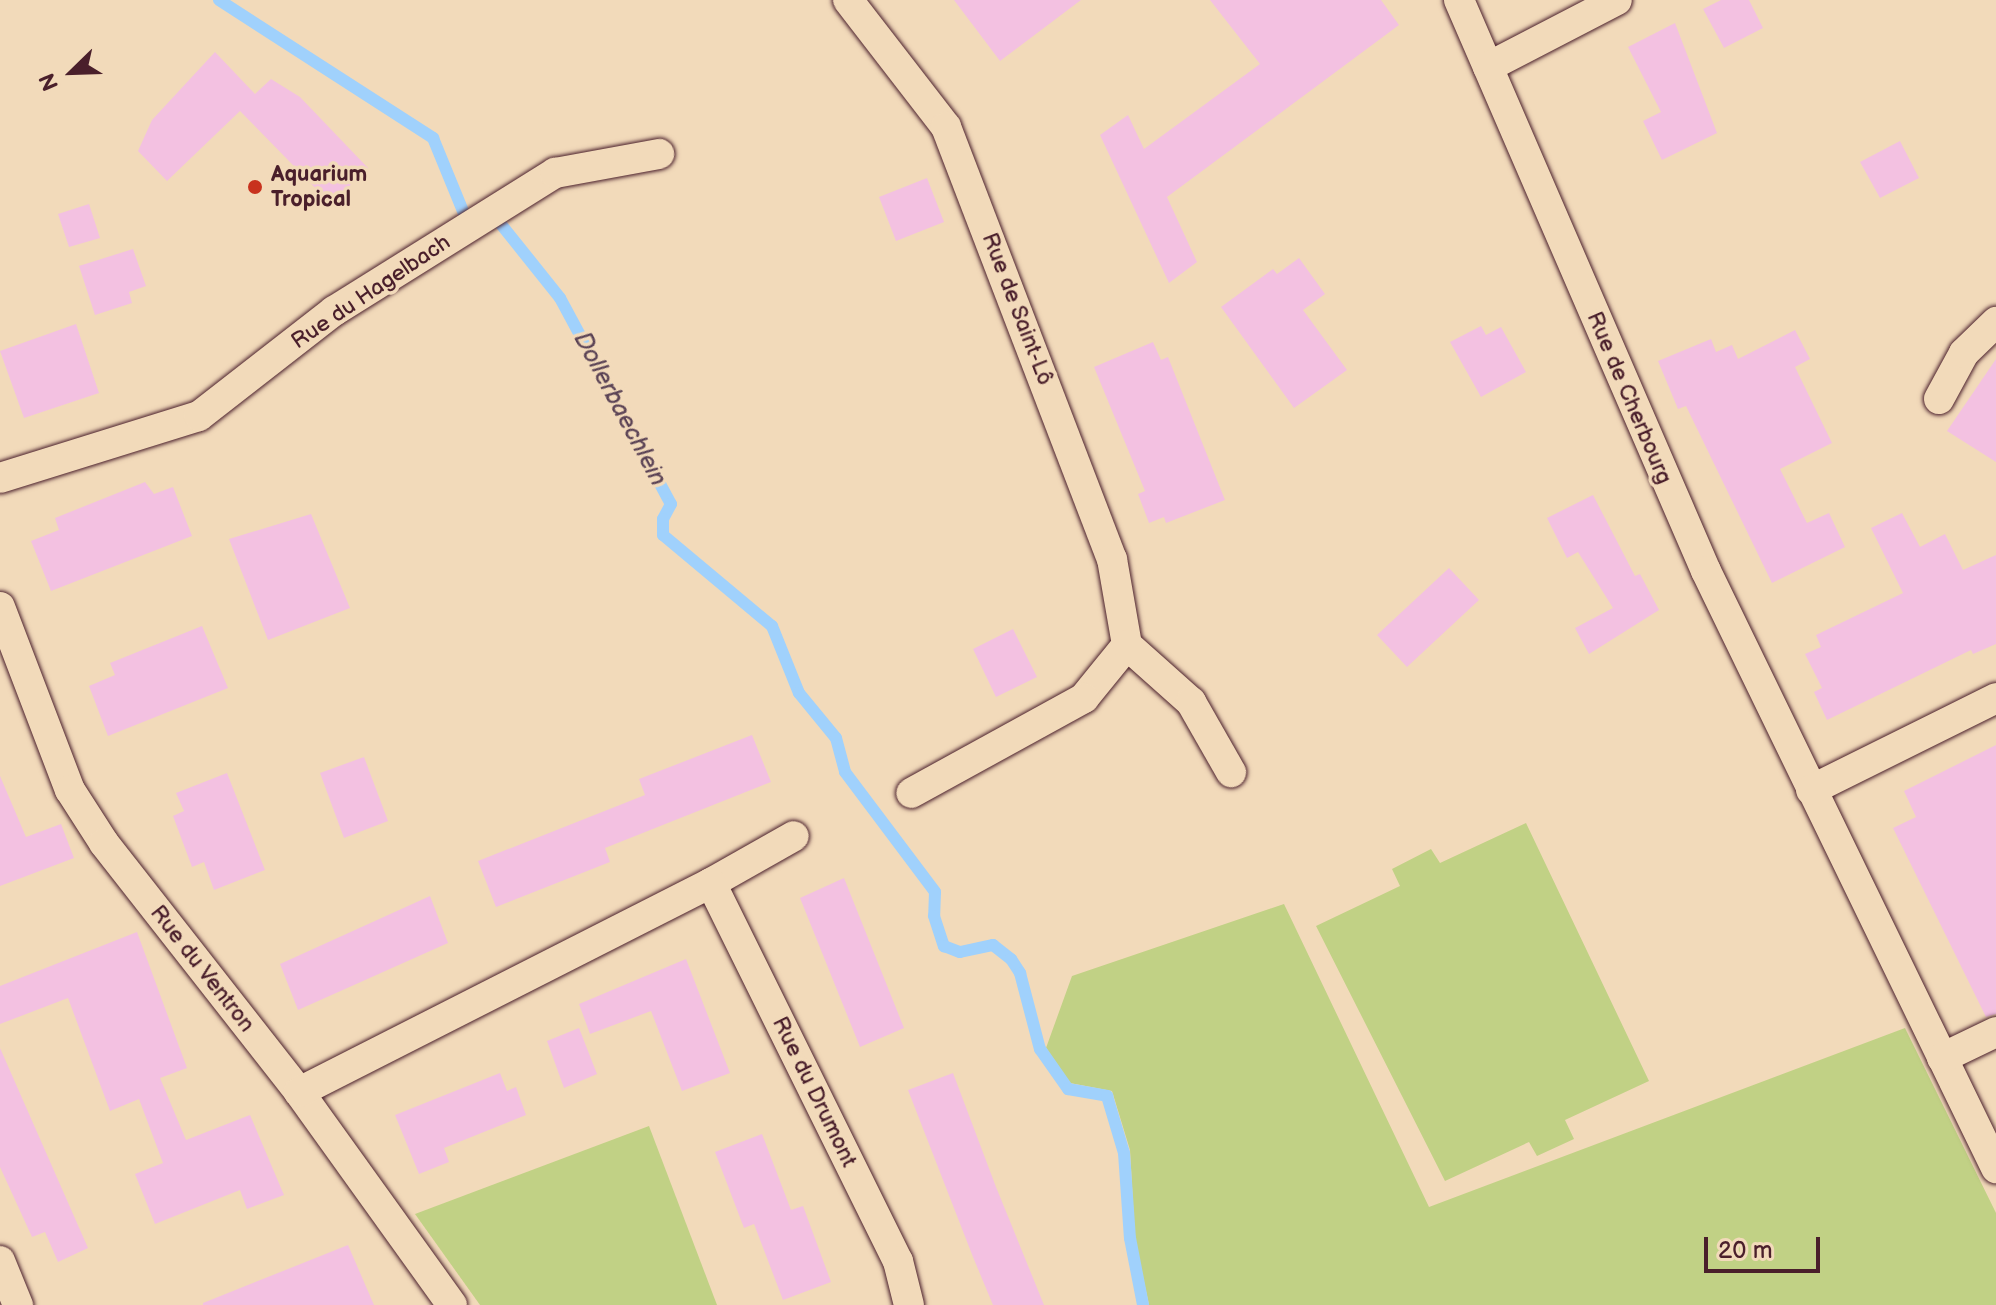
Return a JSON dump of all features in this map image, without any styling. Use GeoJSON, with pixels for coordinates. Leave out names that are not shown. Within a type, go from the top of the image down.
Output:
{"type":"FeatureCollection","features":[{"type":"Feature","properties":{"kind":"street","name":"Rue de Saint-Lô"},"geometry":{"type":"LineString","coordinates":[[848,0],[946,127],[1112,559],[1127,645]]}},
{"type":"Feature","properties":{"kind":"street","name":"Rue de Cherbourg"},"geometry":{"type":"LineString","coordinates":[[1459,0],[1674,500],[1811,790],[1996,1168]]}},
{"type":"Feature","properties":{"kind":"street"},"geometry":{"type":"LineString","coordinates":[[1488,67],[1617,0]]}},
{"type":"Feature","properties":{"kind":"street","name":"Rue du Hagelbach"},"geometry":{"type":"LineString","coordinates":[[0,478],[199,416],[334,311],[555,173],[659,154]]}},
{"type":"Feature","properties":{"kind":"street"},"geometry":{"type":"LineString","coordinates":[[1939,399],[1970,346],[1996,322]]}},
{"type":"Feature","properties":{"kind":"street","name":"Rue du Ventron"},"geometry":{"type":"LineString","coordinates":[[0,607],[70,790],[104,843],[299,1092],[452,1305]]}},
{"type":"Feature","properties":{"kind":"street"},"geometry":{"type":"LineString","coordinates":[[911,793],[1084,698],[1127,645],[1191,702],[1231,772]]}},
{"type":"Feature","properties":{"kind":"street"},"geometry":{"type":"LineString","coordinates":[[1811,790],[1996,698]]}},
{"type":"Feature","properties":{"kind":"street"},"geometry":{"type":"LineString","coordinates":[[299,1092],[711,883],[794,836]]}},
{"type":"Feature","properties":{"kind":"street","name":"Rue du Drumont"},"geometry":{"type":"LineString","coordinates":[[711,883],[898,1261],[909,1305]]}},
{"type":"Feature","properties":{"kind":"street"},"geometry":{"type":"LineString","coordinates":[[1942,1058],[1996,1032]]}},
{"type":"Feature","properties":{"kind":"street"},"geometry":{"type":"LineString","coordinates":[[0,1261],[18,1305]]}},
{"type":"Feature","properties":{"kind":"green space"},"geometry":{"type":"Polygon","coordinates":[[[1526,823],[1649,1081],[1565,1120],[1574,1139],[1537,1156],[1529,1142],[1445,1181],[1316,926],[1400,886],[1392,869],[1431,849],[1440,863],[1526,823]]]}},
{"type":"Feature","properties":{"kind":"green space"},"geometry":{"type":"Polygon","coordinates":[[[1284,904],[1429,1207],[1905,1028],[1996,1213],[1996,1305],[1149,1305],[1135,1240],[1130,1150],[1112,1091],[1070,1083],[1046,1048],[1072,976],[1284,904]]]}},
{"type":"Feature","properties":{"kind":"green space"},"geometry":{"type":"Polygon","coordinates":[[[649,1126],[717,1305],[480,1305],[415,1214],[649,1126]]]}},
{"type":"Feature","properties":{"kind":"building"},"geometry":{"type":"Polygon","coordinates":[[[954,0],[1081,0],[1000,61],[954,0]]]}},
{"type":"Feature","properties":{"kind":"building"},"geometry":{"type":"Polygon","coordinates":[[[1210,0],[1381,0],[1399,25],[1167,197],[1197,262],[1169,283],[1100,135],[1128,115],[1144,149],[1260,64],[1210,0]]]}},
{"type":"Feature","properties":{"kind":"building"},"geometry":{"type":"Polygon","coordinates":[[[1721,0],[1749,0],[1763,28],[1724,48],[1703,9],[1721,0]]]}},
{"type":"Feature","properties":{"kind":"building"},"geometry":{"type":"Polygon","coordinates":[[[1675,23],[1717,133],[1662,160],[1643,121],[1661,112],[1628,47],[1675,23]]]}},
{"type":"Feature","properties":{"kind":"building"},"geometry":{"type":"Polygon","coordinates":[[[215,52],[255,94],[271,79],[300,97],[368,168],[331,204],[240,111],[167,181],[138,151],[152,120],[215,52]]]}},
{"type":"Feature","properties":{"kind":"building"},"geometry":{"type":"Polygon","coordinates":[[[1900,141],[1919,178],[1880,198],[1860,162],[1900,141]]]}},
{"type":"Feature","properties":{"kind":"building"},"geometry":{"type":"Polygon","coordinates":[[[927,178],[944,222],[896,241],[879,197],[927,178]]]}},
{"type":"Feature","properties":{"kind":"building"},"geometry":{"type":"Polygon","coordinates":[[[89,204],[100,238],[69,247],[58,214],[89,204]]]}},
{"type":"Feature","properties":{"kind":"building"},"geometry":{"type":"Polygon","coordinates":[[[133,249],[146,286],[129,292],[132,303],[95,315],[79,266],[133,249]]]}},
{"type":"Feature","properties":{"kind":"building"},"geometry":{"type":"Polygon","coordinates":[[[1299,258],[1325,294],[1303,310],[1347,370],[1294,408],[1221,307],[1273,269],[1277,274],[1299,258]]]}},
{"type":"Feature","properties":{"kind":"building"},"geometry":{"type":"Polygon","coordinates":[[[76,324],[99,393],[24,418],[0,351],[76,324]]]}},
{"type":"Feature","properties":{"kind":"building"},"geometry":{"type":"Polygon","coordinates":[[[1481,326],[1486,335],[1501,327],[1526,372],[1481,397],[1450,342],[1481,326]]]}},
{"type":"Feature","properties":{"kind":"building"},"geometry":{"type":"Polygon","coordinates":[[[1795,330],[1810,359],[1795,367],[1832,443],[1780,469],[1807,523],[1829,513],[1845,547],[1772,583],[1686,406],[1678,409],[1658,361],[1711,339],[1716,352],[1732,345],[1738,359],[1795,330]]]}},
{"type":"Feature","properties":{"kind":"building"},"geometry":{"type":"Polygon","coordinates":[[[1153,342],[1161,360],[1168,357],[1225,500],[1166,523],[1164,517],[1149,523],[1138,494],[1145,491],[1094,367],[1153,342]]]}},
{"type":"Feature","properties":{"kind":"building"},"geometry":{"type":"Polygon","coordinates":[[[1996,359],[1996,462],[1947,431],[1996,359]]]}},
{"type":"Feature","properties":{"kind":"building"},"geometry":{"type":"Polygon","coordinates":[[[145,482],[154,494],[173,487],[192,536],[51,591],[31,541],[59,530],[55,518],[145,482]]]}},
{"type":"Feature","properties":{"kind":"building"},"geometry":{"type":"Polygon","coordinates":[[[1593,495],[1635,576],[1640,574],[1659,610],[1589,654],[1575,628],[1613,608],[1578,552],[1567,558],[1547,518],[1593,495]]]}},
{"type":"Feature","properties":{"kind":"building"},"geometry":{"type":"Polygon","coordinates":[[[1902,513],[1920,547],[1945,534],[1963,570],[1996,555],[1996,644],[1973,654],[1971,650],[1827,720],[1814,692],[1822,688],[1805,654],[1821,647],[1816,635],[1903,593],[1871,528],[1902,513]]]}},
{"type":"Feature","properties":{"kind":"building"},"geometry":{"type":"Polygon","coordinates":[[[311,514],[350,608],[268,640],[229,539],[311,514]]]}},
{"type":"Feature","properties":{"kind":"building"},"geometry":{"type":"Polygon","coordinates":[[[1449,568],[1479,600],[1407,667],[1377,635],[1449,568]]]}},
{"type":"Feature","properties":{"kind":"building"},"geometry":{"type":"Polygon","coordinates":[[[202,626],[228,688],[108,736],[89,686],[115,675],[110,663],[202,626]]]}},
{"type":"Feature","properties":{"kind":"building"},"geometry":{"type":"Polygon","coordinates":[[[1013,629],[1037,677],[996,697],[973,649],[1013,629]]]}},
{"type":"Feature","properties":{"kind":"building"},"geometry":{"type":"Polygon","coordinates":[[[752,735],[771,782],[605,848],[610,862],[496,907],[478,861],[645,795],[639,779],[752,735]]]}},
{"type":"Feature","properties":{"kind":"building"},"geometry":{"type":"Polygon","coordinates":[[[1996,745],[1996,1014],[1986,1017],[1893,828],[1916,817],[1904,791],[1996,745]]]}},
{"type":"Feature","properties":{"kind":"building"},"geometry":{"type":"Polygon","coordinates":[[[364,757],[388,821],[344,838],[320,773],[364,757]]]}},
{"type":"Feature","properties":{"kind":"building"},"geometry":{"type":"Polygon","coordinates":[[[227,773],[265,870],[214,890],[204,862],[192,867],[173,816],[184,811],[176,793],[227,773]]]}},
{"type":"Feature","properties":{"kind":"building"},"geometry":{"type":"Polygon","coordinates":[[[0,776],[26,837],[61,824],[74,858],[0,886],[0,776]]]}},
{"type":"Feature","properties":{"kind":"building"},"geometry":{"type":"Polygon","coordinates":[[[844,878],[904,1028],[860,1047],[800,898],[844,878]]]}},
{"type":"Feature","properties":{"kind":"building"},"geometry":{"type":"Polygon","coordinates":[[[430,896],[448,943],[298,1010],[280,964],[430,896]]]}},
{"type":"Feature","properties":{"kind":"building"},"geometry":{"type":"Polygon","coordinates":[[[137,932],[187,1068],[160,1078],[186,1140],[250,1115],[284,1195],[247,1209],[240,1190],[155,1224],[135,1174],[163,1163],[139,1099],[110,1111],[68,998],[0,1024],[0,986],[137,932]]]}},
{"type":"Feature","properties":{"kind":"building"},"geometry":{"type":"Polygon","coordinates":[[[686,959],[730,1073],[682,1091],[651,1011],[590,1034],[579,1004],[686,959]]]}},
{"type":"Feature","properties":{"kind":"building"},"geometry":{"type":"Polygon","coordinates":[[[579,1028],[597,1074],[564,1088],[547,1041],[579,1028]]]}},
{"type":"Feature","properties":{"kind":"building"},"geometry":{"type":"Polygon","coordinates":[[[0,1048],[88,1248],[58,1262],[45,1232],[32,1237],[0,1167],[0,1048]]]}},
{"type":"Feature","properties":{"kind":"building"},"geometry":{"type":"Polygon","coordinates":[[[500,1073],[507,1091],[516,1087],[526,1115],[444,1148],[449,1162],[419,1174],[395,1115],[500,1073]]]}},
{"type":"Feature","properties":{"kind":"building"},"geometry":{"type":"Polygon","coordinates":[[[953,1073],[1044,1305],[993,1305],[973,1257],[908,1090],[953,1073]]]}},
{"type":"Feature","properties":{"kind":"building"},"geometry":{"type":"Polygon","coordinates":[[[762,1134],[791,1210],[803,1206],[831,1282],[783,1300],[754,1224],[744,1228],[715,1152],[762,1134]]]}},
{"type":"Feature","properties":{"kind":"building"},"geometry":{"type":"Polygon","coordinates":[[[348,1245],[374,1305],[203,1305],[203,1303],[348,1245]]]}},
{"type":"Feature","properties":{"kind":"waterway","name":"Dollerbaechlein"},"geometry":{"type":"LineString","coordinates":[[219,0],[433,138],[465,216],[500,223],[560,298],[671,504],[663,519],[663,535],[772,626],[799,693],[836,738],[845,772],[935,892],[934,916],[944,946],[960,952],[993,945],[1011,959],[1020,973],[1040,1049],[1068,1089],[1107,1096],[1124,1153],[1130,1238],[1143,1305]]}},
{"type":"Feature","properties":{"kind":"place","name":"Aquarium Tropical"},"geometry":{"type":"Point","coordinates":[255,187]}}]}
